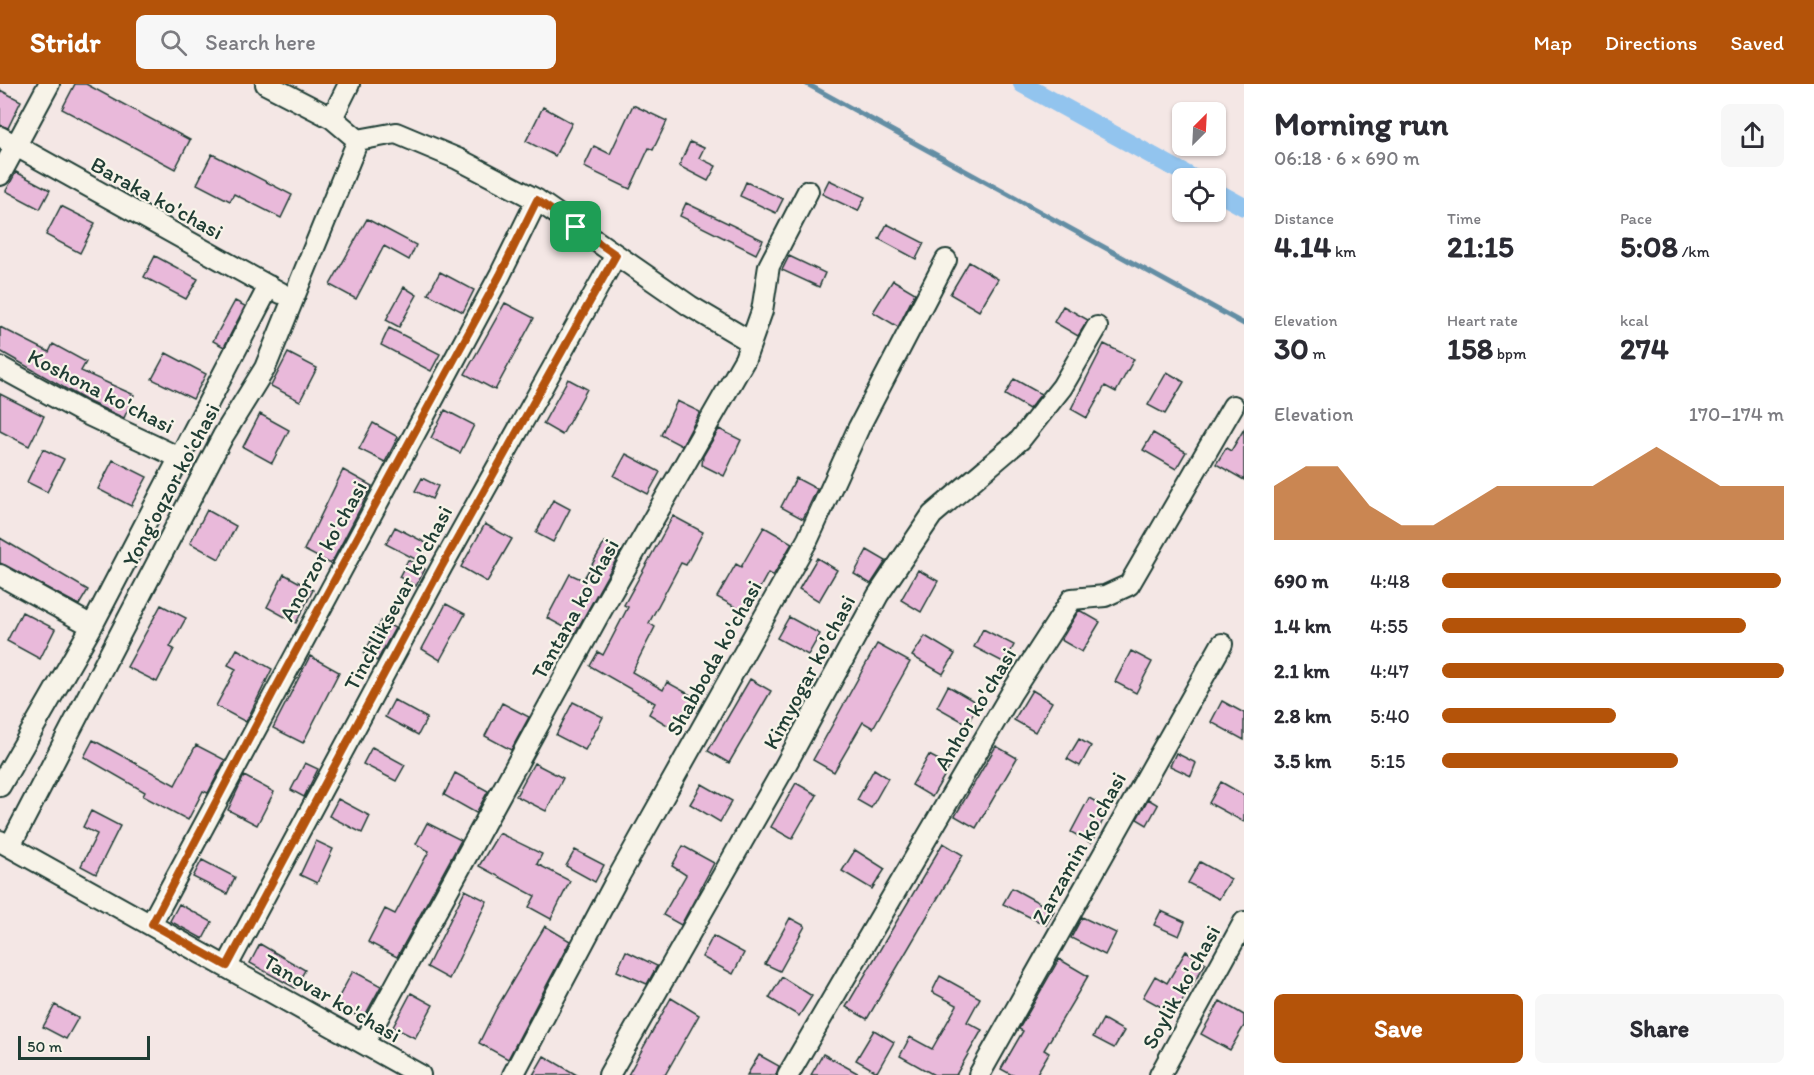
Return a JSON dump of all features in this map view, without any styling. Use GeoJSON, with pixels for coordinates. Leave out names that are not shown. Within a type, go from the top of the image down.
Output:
{"type":"FeatureCollection","features":[{"type":"Feature","properties":{"kind":"street"},"geometry":{"type":"LineString","coordinates":[[0,175],[7,143],[49,84]]}},
{"type":"Feature","properties":{"kind":"street"},"geometry":{"type":"LineString","coordinates":[[266,84],[332,118],[358,140],[396,133],[458,159],[537,200],[690,306],[751,342]]}},
{"type":"Feature","properties":{"kind":"street"},"geometry":{"type":"LineString","coordinates":[[332,118],[349,84]]}},
{"type":"Feature","properties":{"kind":"street","name":"Yong'oqzor ko'chasi"},"geometry":{"type":"LineString","coordinates":[[5,844],[223,436],[265,368],[358,140]]}},
{"type":"Feature","properties":{"kind":"street","name":"Baraka ko'chasi"},"geometry":{"type":"LineString","coordinates":[[7,143],[293,299]]}},
{"type":"Feature","properties":{"kind":"street","name":"Tantana ko'chasi"},"geometry":{"type":"LineString","coordinates":[[364,1043],[598,616],[745,359],[762,311],[769,266],[808,191]]}},
{"type":"Feature","properties":{"kind":"street","name":"Anorzor ko'chasi"},"geometry":{"type":"LineString","coordinates":[[152,924],[273,693],[500,275],[537,200]]}},
{"type":"Feature","properties":{"kind":"street","name":"Tinchliksevar ko'chasi"},"geometry":{"type":"LineString","coordinates":[[227,966],[442,566],[616,255]]}},
{"type":"Feature","properties":{"kind":"street","name":"Shabboda ko'chasi"},"geometry":{"type":"LineString","coordinates":[[513,1075],[615,883],[808,539],[859,427],[946,260]]}},
{"type":"Feature","properties":{"kind":"street"},"geometry":{"type":"LineString","coordinates":[[0,786],[92,626],[269,286]]}},
{"type":"Feature","properties":{"kind":"street","name":"Kimyogar ko'chasi"},"geometry":{"type":"LineString","coordinates":[[609,1075],[784,768],[878,595],[932,515],[1020,440],[1062,387],[1097,327]]}},
{"type":"Feature","properties":{"kind":"street","name":"Koshona ko'chasi"},"geometry":{"type":"LineString","coordinates":[[0,367],[84,413],[180,458]]}},
{"type":"Feature","properties":{"kind":"street","name":"Anhor ko'chasi"},"geometry":{"type":"LineString","coordinates":[[788,1075],[1012,692],[1072,599],[1105,596],[1128,585],[1233,406]]}},
{"type":"Feature","properties":{"kind":"street"},"geometry":{"type":"LineString","coordinates":[[0,575],[92,626]]}},
{"type":"Feature","properties":{"kind":"street","name":"Zarzamin ko'chasi"},"geometry":{"type":"LineString","coordinates":[[979,1075],[1222,644]]}},
{"type":"Feature","properties":{"kind":"street","name":"Tanovar ko'chasi"},"geometry":{"type":"LineString","coordinates":[[5,844],[420,1075]]}},
{"type":"Feature","properties":{"kind":"street","name":"Soylik ko'chasi"},"geometry":{"type":"LineString","coordinates":[[1160,1075],[1244,922]]}},
{"type":"Feature","properties":{"kind":"building"},"geometry":{"type":"Polygon","coordinates":[[[75,84],[86,84],[190,140],[175,169],[62,109],[75,84]]]}},
{"type":"Feature","properties":{"kind":"building"},"geometry":{"type":"Polygon","coordinates":[[[0,90],[21,101],[8,128],[0,125],[0,90]]]}},
{"type":"Feature","properties":{"kind":"building"},"geometry":{"type":"Polygon","coordinates":[[[633,105],[667,121],[653,150],[649,148],[630,189],[584,167],[594,146],[610,154],[633,105]]]}},
{"type":"Feature","properties":{"kind":"building"},"geometry":{"type":"Polygon","coordinates":[[[543,107],[572,123],[555,156],[526,141],[543,107]]]}},
{"type":"Feature","properties":{"kind":"building"},"geometry":{"type":"Polygon","coordinates":[[[690,142],[704,148],[699,158],[716,166],[708,181],[679,166],[690,142]]]}},
{"type":"Feature","properties":{"kind":"building"},"geometry":{"type":"Polygon","coordinates":[[[212,154],[292,195],[281,218],[234,194],[230,201],[197,184],[212,154]]]}},
{"type":"Feature","properties":{"kind":"building"},"geometry":{"type":"Polygon","coordinates":[[[16,172],[50,190],[40,209],[6,191],[16,172]]]}},
{"type":"Feature","properties":{"kind":"building"},"geometry":{"type":"Polygon","coordinates":[[[829,180],[865,197],[858,211],[822,194],[829,180]]]}},
{"type":"Feature","properties":{"kind":"building"},"geometry":{"type":"Polygon","coordinates":[[[746,182],[783,199],[776,213],[740,196],[746,182]]]}},
{"type":"Feature","properties":{"kind":"building"},"geometry":{"type":"Polygon","coordinates":[[[686,203],[763,240],[756,254],[680,216],[686,203]]]}},
{"type":"Feature","properties":{"kind":"building"},"geometry":{"type":"Polygon","coordinates":[[[61,206],[95,223],[80,253],[46,235],[61,206]]]}},
{"type":"Feature","properties":{"kind":"building"},"geometry":{"type":"Polygon","coordinates":[[[367,219],[416,245],[409,260],[384,246],[356,299],[330,285],[367,219]]]}},
{"type":"Feature","properties":{"kind":"building"},"geometry":{"type":"Polygon","coordinates":[[[887,224],[924,243],[916,259],[879,239],[887,224]]]}},
{"type":"Feature","properties":{"kind":"building"},"geometry":{"type":"Polygon","coordinates":[[[155,256],[198,279],[186,299],[144,277],[155,256]]]}},
{"type":"Feature","properties":{"kind":"building"},"geometry":{"type":"Polygon","coordinates":[[[789,256],[825,273],[819,287],[782,270],[789,256]]]}},
{"type":"Feature","properties":{"kind":"building"},"geometry":{"type":"Polygon","coordinates":[[[969,262],[998,279],[979,311],[950,294],[969,262]]]}},
{"type":"Feature","properties":{"kind":"building"},"geometry":{"type":"Polygon","coordinates":[[[440,272],[474,290],[463,312],[428,294],[440,272]]]}},
{"type":"Feature","properties":{"kind":"building"},"geometry":{"type":"Polygon","coordinates":[[[893,280],[915,293],[898,327],[873,312],[893,280]]]}},
{"type":"Feature","properties":{"kind":"building"},"geometry":{"type":"Polygon","coordinates":[[[404,287],[417,295],[399,327],[386,320],[404,287]]]}},
{"type":"Feature","properties":{"kind":"building"},"geometry":{"type":"Polygon","coordinates":[[[235,301],[245,306],[224,347],[213,341],[235,301]]]}},
{"type":"Feature","properties":{"kind":"building"},"geometry":{"type":"Polygon","coordinates":[[[505,303],[534,318],[495,390],[465,374],[505,303]]]}},
{"type":"Feature","properties":{"kind":"building"},"geometry":{"type":"Polygon","coordinates":[[[1063,306],[1088,320],[1078,336],[1054,322],[1063,306]]]}},
{"type":"Feature","properties":{"kind":"building"},"geometry":{"type":"Polygon","coordinates":[[[0,327],[49,352],[53,344],[86,362],[81,371],[134,395],[124,418],[89,402],[0,351],[0,327]]]}},
{"type":"Feature","properties":{"kind":"building"},"geometry":{"type":"Polygon","coordinates":[[[389,328],[440,354],[431,371],[381,345],[389,328]]]}},
{"type":"Feature","properties":{"kind":"building"},"geometry":{"type":"Polygon","coordinates":[[[1104,344],[1134,359],[1116,392],[1105,386],[1087,418],[1071,409],[1104,344]]]}},
{"type":"Feature","properties":{"kind":"building"},"geometry":{"type":"Polygon","coordinates":[[[166,353],[206,374],[193,399],[152,379],[166,353]]]}},
{"type":"Feature","properties":{"kind":"building"},"geometry":{"type":"Polygon","coordinates":[[[288,353],[317,368],[300,401],[271,386],[288,353]]]}},
{"type":"Feature","properties":{"kind":"building"},"geometry":{"type":"Polygon","coordinates":[[[1167,372],[1184,382],[1165,414],[1148,405],[1167,372]]]}},
{"type":"Feature","properties":{"kind":"building"},"geometry":{"type":"Polygon","coordinates":[[[568,379],[587,389],[562,435],[543,424],[568,379]]]}},
{"type":"Feature","properties":{"kind":"building"},"geometry":{"type":"Polygon","coordinates":[[[1014,379],[1041,394],[1029,409],[1005,395],[1014,379]]]}},
{"type":"Feature","properties":{"kind":"building"},"geometry":{"type":"Polygon","coordinates":[[[0,394],[44,416],[29,446],[0,431],[0,394]]]}},
{"type":"Feature","properties":{"kind":"building"},"geometry":{"type":"Polygon","coordinates":[[[677,401],[700,412],[682,446],[661,435],[677,401]]]}},
{"type":"Feature","properties":{"kind":"building"},"geometry":{"type":"Polygon","coordinates":[[[445,410],[474,425],[460,453],[431,438],[445,410]]]}},
{"type":"Feature","properties":{"kind":"building"},"geometry":{"type":"Polygon","coordinates":[[[260,414],[289,430],[272,463],[243,447],[260,414]]]}},
{"type":"Feature","properties":{"kind":"building"},"geometry":{"type":"Polygon","coordinates":[[[373,423],[398,437],[385,462],[359,449],[373,423]]]}},
{"type":"Feature","properties":{"kind":"building"},"geometry":{"type":"Polygon","coordinates":[[[719,429],[741,440],[724,476],[702,465],[703,456],[719,429]]]}},
{"type":"Feature","properties":{"kind":"building"},"geometry":{"type":"Polygon","coordinates":[[[1244,429],[1244,480],[1216,464],[1226,448],[1231,451],[1244,429]]]}},
{"type":"Feature","properties":{"kind":"building"},"geometry":{"type":"Polygon","coordinates":[[[1153,433],[1186,452],[1176,469],[1143,450],[1153,433]]]}},
{"type":"Feature","properties":{"kind":"building"},"geometry":{"type":"Polygon","coordinates":[[[43,449],[64,459],[47,492],[27,482],[43,449]]]}},
{"type":"Feature","properties":{"kind":"building"},"geometry":{"type":"Polygon","coordinates":[[[626,454],[660,472],[648,494],[614,476],[626,454]]]}},
{"type":"Feature","properties":{"kind":"building"},"geometry":{"type":"Polygon","coordinates":[[[113,460],[147,477],[131,506],[98,489],[113,460]]]}},
{"type":"Feature","properties":{"kind":"building"},"geometry":{"type":"Polygon","coordinates":[[[343,470],[372,486],[331,564],[304,550],[343,470]]]}},
{"type":"Feature","properties":{"kind":"building"},"geometry":{"type":"Polygon","coordinates":[[[422,478],[438,486],[432,499],[415,491],[422,478]]]}},
{"type":"Feature","properties":{"kind":"building"},"geometry":{"type":"Polygon","coordinates":[[[796,478],[817,489],[803,519],[781,507],[796,478]]]}},
{"type":"Feature","properties":{"kind":"building"},"geometry":{"type":"Polygon","coordinates":[[[553,500],[570,509],[553,542],[536,533],[553,500]]]}},
{"type":"Feature","properties":{"kind":"building"},"geometry":{"type":"Polygon","coordinates":[[[207,510],[236,526],[219,559],[190,543],[207,510]]]}},
{"type":"Feature","properties":{"kind":"building"},"geometry":{"type":"Polygon","coordinates":[[[673,516],[703,532],[686,565],[681,563],[649,623],[655,627],[632,672],[663,690],[667,682],[696,698],[677,731],[649,714],[655,703],[590,666],[598,652],[603,655],[628,607],[624,605],[673,516]]]}},
{"type":"Feature","properties":{"kind":"building"},"geometry":{"type":"Polygon","coordinates":[[[485,524],[512,539],[487,582],[461,567],[485,524]]]}},
{"type":"Feature","properties":{"kind":"building"},"geometry":{"type":"Polygon","coordinates":[[[395,527],[428,544],[419,561],[386,544],[395,527]]]}},
{"type":"Feature","properties":{"kind":"building"},"geometry":{"type":"Polygon","coordinates":[[[764,527],[792,543],[773,576],[768,573],[746,613],[717,597],[736,564],[741,567],[764,527]]]}},
{"type":"Feature","properties":{"kind":"building"},"geometry":{"type":"Polygon","coordinates":[[[0,538],[88,590],[79,605],[0,563],[0,538]]]}},
{"type":"Feature","properties":{"kind":"building"},"geometry":{"type":"Polygon","coordinates":[[[605,542],[621,551],[575,633],[547,618],[570,574],[583,580],[605,542]]]}},
{"type":"Feature","properties":{"kind":"building"},"geometry":{"type":"Polygon","coordinates":[[[867,550],[886,561],[871,584],[854,574],[867,550]]]}},
{"type":"Feature","properties":{"kind":"building"},"geometry":{"type":"Polygon","coordinates":[[[817,558],[837,570],[819,601],[799,589],[817,558]]]}},
{"type":"Feature","properties":{"kind":"building"},"geometry":{"type":"Polygon","coordinates":[[[408,560],[425,569],[416,586],[399,577],[408,560]]]}},
{"type":"Feature","properties":{"kind":"building"},"geometry":{"type":"Polygon","coordinates":[[[918,570],[938,581],[921,612],[901,600],[918,570]]]}},
{"type":"Feature","properties":{"kind":"building"},"geometry":{"type":"Polygon","coordinates":[[[284,574],[313,590],[296,623],[267,607],[284,574]]]}},
{"type":"Feature","properties":{"kind":"building"},"geometry":{"type":"Polygon","coordinates":[[[446,604],[465,614],[440,660],[422,649],[446,604]]]}},
{"type":"Feature","properties":{"kind":"building"},"geometry":{"type":"Polygon","coordinates":[[[161,605],[186,618],[170,647],[174,649],[157,682],[127,667],[161,605]]]}},
{"type":"Feature","properties":{"kind":"building"},"geometry":{"type":"Polygon","coordinates":[[[1079,610],[1100,622],[1082,652],[1061,640],[1079,610]]]}},
{"type":"Feature","properties":{"kind":"building"},"geometry":{"type":"Polygon","coordinates":[[[22,612],[55,629],[40,659],[7,641],[22,612]]]}},
{"type":"Feature","properties":{"kind":"building"},"geometry":{"type":"Polygon","coordinates":[[[789,617],[820,634],[808,655],[777,638],[789,617]]]}},
{"type":"Feature","properties":{"kind":"building"},"geometry":{"type":"Polygon","coordinates":[[[381,621],[395,628],[377,661],[364,654],[381,621]]]}},
{"type":"Feature","properties":{"kind":"building"},"geometry":{"type":"Polygon","coordinates":[[[983,629],[1014,645],[1005,663],[974,647],[983,629]]]}},
{"type":"Feature","properties":{"kind":"building"},"geometry":{"type":"Polygon","coordinates":[[[925,636],[955,654],[943,674],[912,656],[925,636]]]}},
{"type":"Feature","properties":{"kind":"building"},"geometry":{"type":"Polygon","coordinates":[[[877,644],[910,662],[873,728],[863,722],[834,772],[813,760],[877,644]]]}},
{"type":"Feature","properties":{"kind":"building"},"geometry":{"type":"Polygon","coordinates":[[[237,649],[272,669],[246,722],[216,706],[236,669],[228,665],[237,649]]]}},
{"type":"Feature","properties":{"kind":"building"},"geometry":{"type":"Polygon","coordinates":[[[1131,651],[1152,662],[1136,693],[1115,682],[1131,651]]]}},
{"type":"Feature","properties":{"kind":"building"},"geometry":{"type":"Polygon","coordinates":[[[310,656],[339,672],[303,743],[273,728],[310,656]]]}},
{"type":"Feature","properties":{"kind":"building"},"geometry":{"type":"Polygon","coordinates":[[[750,679],[771,691],[729,763],[708,751],[750,679]]]}},
{"type":"Feature","properties":{"kind":"building"},"geometry":{"type":"Polygon","coordinates":[[[948,686],[979,704],[967,724],[937,707],[948,686]]]}},
{"type":"Feature","properties":{"kind":"building"},"geometry":{"type":"Polygon","coordinates":[[[1032,690],[1052,702],[1035,732],[1014,720],[1032,690]]]}},
{"type":"Feature","properties":{"kind":"building"},"geometry":{"type":"Polygon","coordinates":[[[394,700],[427,718],[418,735],[385,717],[394,700]]]}},
{"type":"Feature","properties":{"kind":"building"},"geometry":{"type":"Polygon","coordinates":[[[1222,701],[1244,713],[1244,740],[1211,722],[1222,701]]]}},
{"type":"Feature","properties":{"kind":"building"},"geometry":{"type":"Polygon","coordinates":[[[573,702],[603,717],[585,750],[556,735],[573,702]]]}},
{"type":"Feature","properties":{"kind":"building"},"geometry":{"type":"Polygon","coordinates":[[[502,703],[529,717],[511,750],[485,736],[502,703]]]}},
{"type":"Feature","properties":{"kind":"building"},"geometry":{"type":"Polygon","coordinates":[[[1079,739],[1091,746],[1080,766],[1067,759],[1079,739]]]}},
{"type":"Feature","properties":{"kind":"building"},"geometry":{"type":"Polygon","coordinates":[[[93,740],[175,785],[196,745],[225,760],[208,793],[203,791],[188,820],[143,796],[145,792],[84,757],[93,740]]]}},
{"type":"Feature","properties":{"kind":"building"},"geometry":{"type":"Polygon","coordinates":[[[996,746],[1017,758],[976,828],[955,816],[996,746]]]}},
{"type":"Feature","properties":{"kind":"building"},"geometry":{"type":"Polygon","coordinates":[[[372,747],[405,765],[396,781],[363,764],[372,747]]]}},
{"type":"Feature","properties":{"kind":"building"},"geometry":{"type":"Polygon","coordinates":[[[1176,753],[1196,763],[1191,776],[1170,766],[1176,753]]]}},
{"type":"Feature","properties":{"kind":"building"},"geometry":{"type":"Polygon","coordinates":[[[929,755],[950,766],[932,797],[912,785],[929,755]]]}},
{"type":"Feature","properties":{"kind":"building"},"geometry":{"type":"Polygon","coordinates":[[[305,763],[318,769],[304,797],[291,790],[305,763]]]}},
{"type":"Feature","properties":{"kind":"building"},"geometry":{"type":"Polygon","coordinates":[[[534,763],[563,778],[546,811],[516,796],[534,763]]]}},
{"type":"Feature","properties":{"kind":"building"},"geometry":{"type":"Polygon","coordinates":[[[874,769],[888,778],[871,808],[857,800],[874,769]]]}},
{"type":"Feature","properties":{"kind":"building"},"geometry":{"type":"Polygon","coordinates":[[[455,773],[488,791],[476,813],[444,795],[455,773]]]}},
{"type":"Feature","properties":{"kind":"building"},"geometry":{"type":"Polygon","coordinates":[[[244,776],[274,792],[257,825],[228,810],[244,776]]]}},
{"type":"Feature","properties":{"kind":"building"},"geometry":{"type":"Polygon","coordinates":[[[1221,782],[1244,795],[1244,822],[1209,803],[1221,782]]]}},
{"type":"Feature","properties":{"kind":"building"},"geometry":{"type":"Polygon","coordinates":[[[796,783],[817,795],[792,839],[771,827],[796,783]]]}},
{"type":"Feature","properties":{"kind":"building"},"geometry":{"type":"Polygon","coordinates":[[[702,784],[732,801],[720,822],[690,804],[702,784]]]}},
{"type":"Feature","properties":{"kind":"building"},"geometry":{"type":"Polygon","coordinates":[[[1089,798],[1109,809],[1091,843],[1071,832],[1089,798]]]}},
{"type":"Feature","properties":{"kind":"building"},"geometry":{"type":"Polygon","coordinates":[[[338,799],[370,816],[362,833],[329,816],[338,799]]]}},
{"type":"Feature","properties":{"kind":"building"},"geometry":{"type":"Polygon","coordinates":[[[1148,799],[1158,805],[1147,825],[1137,819],[1148,799]]]}},
{"type":"Feature","properties":{"kind":"building"},"geometry":{"type":"Polygon","coordinates":[[[91,811],[120,826],[96,874],[81,866],[97,834],[83,827],[91,811]]]}},
{"type":"Feature","properties":{"kind":"building"},"geometry":{"type":"Polygon","coordinates":[[[427,823],[461,840],[397,957],[368,942],[385,909],[395,914],[429,851],[416,844],[427,823]]]}},
{"type":"Feature","properties":{"kind":"building"},"geometry":{"type":"Polygon","coordinates":[[[499,833],[542,854],[537,864],[570,881],[551,919],[529,907],[535,896],[479,866],[499,833]]]}},
{"type":"Feature","properties":{"kind":"building"},"geometry":{"type":"Polygon","coordinates":[[[316,841],[333,849],[317,883],[300,875],[316,841]]]}},
{"type":"Feature","properties":{"kind":"building"},"geometry":{"type":"Polygon","coordinates":[[[943,843],[963,855],[867,1019],[846,1007],[943,843]]]}},
{"type":"Feature","properties":{"kind":"building"},"geometry":{"type":"Polygon","coordinates":[[[683,846],[714,863],[681,925],[663,915],[686,875],[672,866],[683,846]]]}},
{"type":"Feature","properties":{"kind":"building"},"geometry":{"type":"Polygon","coordinates":[[[575,850],[604,865],[595,882],[566,866],[575,850]]]}},
{"type":"Feature","properties":{"kind":"building"},"geometry":{"type":"Polygon","coordinates":[[[855,850],[885,869],[872,889],[842,871],[855,850]]]}},
{"type":"Feature","properties":{"kind":"building"},"geometry":{"type":"Polygon","coordinates":[[[202,860],[235,877],[227,894],[193,877],[202,860]]]}},
{"type":"Feature","properties":{"kind":"building"},"geometry":{"type":"Polygon","coordinates":[[[1200,862],[1231,879],[1219,899],[1188,883],[1200,862]]]}},
{"type":"Feature","properties":{"kind":"building"},"geometry":{"type":"Polygon","coordinates":[[[1012,888],[1054,911],[1046,925],[1003,904],[1012,888]]]}},
{"type":"Feature","properties":{"kind":"building"},"geometry":{"type":"Polygon","coordinates":[[[465,890],[487,901],[449,979],[427,967],[465,890]]]}},
{"type":"Feature","properties":{"kind":"building"},"geometry":{"type":"Polygon","coordinates":[[[179,904],[212,922],[203,939],[170,921],[179,904]]]}},
{"type":"Feature","properties":{"kind":"building"},"geometry":{"type":"Polygon","coordinates":[[[1161,911],[1185,922],[1179,936],[1154,925],[1161,911]]]}},
{"type":"Feature","properties":{"kind":"building"},"geometry":{"type":"Polygon","coordinates":[[[1082,917],[1116,933],[1105,955],[1071,938],[1082,917]]]}},
{"type":"Feature","properties":{"kind":"building"},"geometry":{"type":"Polygon","coordinates":[[[790,918],[805,926],[780,971],[765,964],[790,918]]]}},
{"type":"Feature","properties":{"kind":"building"},"geometry":{"type":"Polygon","coordinates":[[[545,926],[570,941],[508,1059],[479,1043],[496,1009],[545,926]]]}},
{"type":"Feature","properties":{"kind":"building"},"geometry":{"type":"Polygon","coordinates":[[[713,936],[744,953],[733,974],[702,957],[713,936]]]}},
{"type":"Feature","properties":{"kind":"building"},"geometry":{"type":"Polygon","coordinates":[[[260,944],[305,970],[295,988],[250,963],[260,944]]]}},
{"type":"Feature","properties":{"kind":"building"},"geometry":{"type":"Polygon","coordinates":[[[626,951],[657,966],[647,984],[617,971],[626,951]]]}},
{"type":"Feature","properties":{"kind":"building"},"geometry":{"type":"Polygon","coordinates":[[[1186,951],[1206,963],[1174,1014],[1143,997],[1155,976],[1167,983],[1186,951]]]}},
{"type":"Feature","properties":{"kind":"building"},"geometry":{"type":"Polygon","coordinates":[[[1059,959],[1088,976],[1044,1050],[1049,1053],[1036,1075],[1012,1075],[1001,1069],[1023,1031],[1019,1029],[1059,959]]]}},
{"type":"Feature","properties":{"kind":"building"},"geometry":{"type":"Polygon","coordinates":[[[353,971],[381,986],[363,1019],[335,1004],[353,971]]]}},
{"type":"Feature","properties":{"kind":"building"},"geometry":{"type":"Polygon","coordinates":[[[940,976],[980,998],[967,1022],[982,1030],[956,1075],[934,1075],[900,1056],[910,1037],[932,1049],[957,1005],[932,992],[940,976]]]}},
{"type":"Feature","properties":{"kind":"building"},"geometry":{"type":"Polygon","coordinates":[[[782,977],[812,996],[799,1016],[769,998],[782,977]]]}},
{"type":"Feature","properties":{"kind":"building"},"geometry":{"type":"Polygon","coordinates":[[[411,993],[433,1005],[415,1038],[393,1027],[411,993]]]}},
{"type":"Feature","properties":{"kind":"building"},"geometry":{"type":"Polygon","coordinates":[[[671,998],[699,1015],[665,1075],[628,1075],[671,998]]]}},
{"type":"Feature","properties":{"kind":"building"},"geometry":{"type":"Polygon","coordinates":[[[1220,1001],[1244,1015],[1244,1026],[1230,1050],[1201,1034],[1220,1001]]]}},
{"type":"Feature","properties":{"kind":"building"},"geometry":{"type":"Polygon","coordinates":[[[55,1005],[78,1018],[66,1039],[43,1027],[55,1005]]]}},
{"type":"Feature","properties":{"kind":"building"},"geometry":{"type":"Polygon","coordinates":[[[1103,1019],[1124,1031],[1114,1048],[1093,1037],[1103,1019]]]}},
{"type":"Feature","properties":{"kind":"building"},"geometry":{"type":"Polygon","coordinates":[[[874,1030],[894,1042],[877,1072],[856,1060],[874,1030]]]}},
{"type":"Feature","properties":{"kind":"building"},"geometry":{"type":"Polygon","coordinates":[[[823,1054],[861,1075],[811,1075],[823,1054]]]}},
{"type":"Feature","properties":{"kind":"building"},"geometry":{"type":"Polygon","coordinates":[[[759,1055],[779,1066],[776,1075],[747,1075],[759,1055]]]}},
{"type":"Feature","properties":{"kind":"building"},"geometry":{"type":"Polygon","coordinates":[[[544,1056],[577,1075],[533,1075],[544,1056]]]}},
{"type":"Feature","properties":{"kind":"waterway"},"geometry":{"type":"LineString","coordinates":[[807,84],[1244,324]]}},
{"type":"Feature","properties":{"kind":"waterway"},"geometry":{"type":"LineString","coordinates":[[1022,84],[1175,168]]}},
{"type":"Feature","properties":{"kind":"waterway"},"geometry":{"type":"LineString","coordinates":[[1226,197],[1244,207]]}},
{"type":"Feature","properties":{"kind":"route"},"geometry":{"type":"LineString","coordinates":[[537,200],[576,227],[616,255],[442,566],[227,966],[152,924],[273,693],[500,275],[537,200]]}}]}
